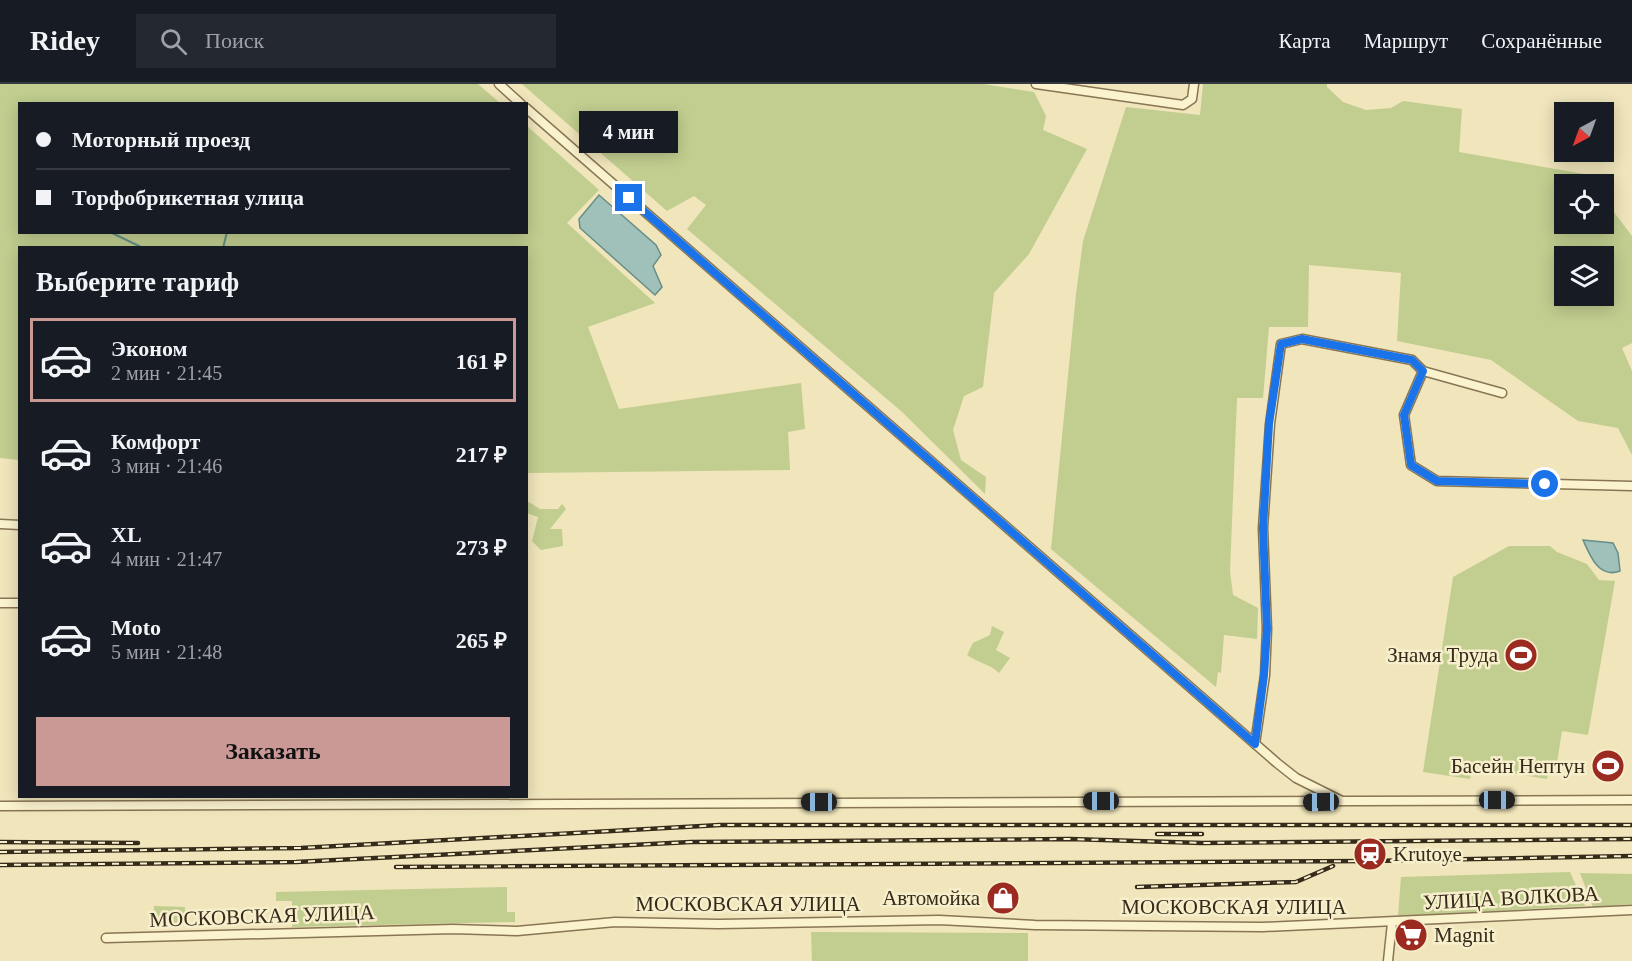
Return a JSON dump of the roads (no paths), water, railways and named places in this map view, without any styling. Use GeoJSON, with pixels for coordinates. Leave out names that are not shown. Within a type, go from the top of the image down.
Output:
{"type":"FeatureCollection","features":[{"type":"Feature","properties":{"kind":"street"},"geometry":{"type":"LineString","coordinates":[[499,84],[520,102]]}},
{"type":"Feature","properties":{"kind":"street"},"geometry":{"type":"LineString","coordinates":[[1036,84],[1183,105],[1192,99],[1194,84]]}},
{"type":"Feature","properties":{"kind":"street"},"geometry":{"type":"LineString","coordinates":[[528,110],[1255,744],[1296,778],[1341,801]]}},
{"type":"Feature","properties":{"kind":"street"},"geometry":{"type":"LineString","coordinates":[[1255,744],[1267,629],[1263,528],[1269,424],[1281,344],[1302,339],[1412,360],[1423,371],[1502,393]]}},
{"type":"Feature","properties":{"kind":"street"},"geometry":{"type":"LineString","coordinates":[[1423,371],[1404,415],[1411,465],[1437,481],[1632,486]]}},
{"type":"Feature","properties":{"kind":"street"},"geometry":{"type":"LineString","coordinates":[[0,524],[18,525]]}},
{"type":"Feature","properties":{"kind":"street"},"geometry":{"type":"LineString","coordinates":[[0,603],[18,603]]}},
{"type":"Feature","properties":{"kind":"street"},"geometry":{"type":"LineString","coordinates":[[0,806],[105,801],[296,800],[1296,803],[1632,800]]}},
{"type":"Feature","properties":{"kind":"street","name":"УЛИЦА ВОЛКОВА"},"geometry":{"type":"LineString","coordinates":[[1392,923],[1632,910]]}},
{"type":"Feature","properties":{"kind":"street","name":"МОСКОВСКАЯ УЛИЦА"},"geometry":{"type":"LineString","coordinates":[[106,938],[453,929],[517,931],[615,922],[718,924],[939,920],[1035,925],[1263,927],[1392,923]]}},
{"type":"Feature","properties":{"kind":"street"},"geometry":{"type":"LineString","coordinates":[[1388,961],[1392,923]]}},
{"type":"Feature","properties":{"kind":"water"},"geometry":{"type":"Polygon","coordinates":[[[599,195],[656,245],[661,255],[653,266],[662,287],[655,295],[580,228],[579,219],[599,195]]]}},
{"type":"Feature","properties":{"kind":"water"},"geometry":{"type":"Polygon","coordinates":[[[1583,540],[1613,543],[1618,553],[1620,571],[1606,572],[1596,565],[1583,540]]]}},
{"type":"Feature","properties":{"kind":"waterway"},"geometry":{"type":"LineString","coordinates":[[114,234],[139,246]]}},
{"type":"Feature","properties":{"kind":"waterway"},"geometry":{"type":"LineString","coordinates":[[224,246],[226,234]]}},
{"type":"Feature","properties":{"kind":"railway"},"geometry":{"type":"LineString","coordinates":[[0,852],[301,848],[720,825],[1632,825]]}},
{"type":"Feature","properties":{"kind":"railway"},"geometry":{"type":"LineString","coordinates":[[1157,834],[1202,834]]}},
{"type":"Feature","properties":{"kind":"railway"},"geometry":{"type":"LineString","coordinates":[[0,865],[296,862],[691,842],[1070,839],[1202,843],[1632,839]]}},
{"type":"Feature","properties":{"kind":"railway"},"geometry":{"type":"LineString","coordinates":[[0,842],[138,843]]}},
{"type":"Feature","properties":{"kind":"railway"},"geometry":{"type":"LineString","coordinates":[[396,867],[1371,861],[1632,856]]}},
{"type":"Feature","properties":{"kind":"railway"},"geometry":{"type":"LineString","coordinates":[[1137,887],[1296,882],[1333,866]]}},
{"type":"Feature","properties":{"kind":"place","name":"Знамя Труда"},"geometry":{"type":"Point","coordinates":[1521,655]}},
{"type":"Feature","properties":{"kind":"place","name":"Басейн Нептун"},"geometry":{"type":"Point","coordinates":[1608,766]}},
{"type":"Feature","properties":{"kind":"place","name":"Krutoye"},"geometry":{"type":"Point","coordinates":[1370,854]}},
{"type":"Feature","properties":{"kind":"place","name":"Автомойка"},"geometry":{"type":"Point","coordinates":[1003,898]}},
{"type":"Feature","properties":{"kind":"place","name":"Magnit"},"geometry":{"type":"Point","coordinates":[1411,935]}}]}
